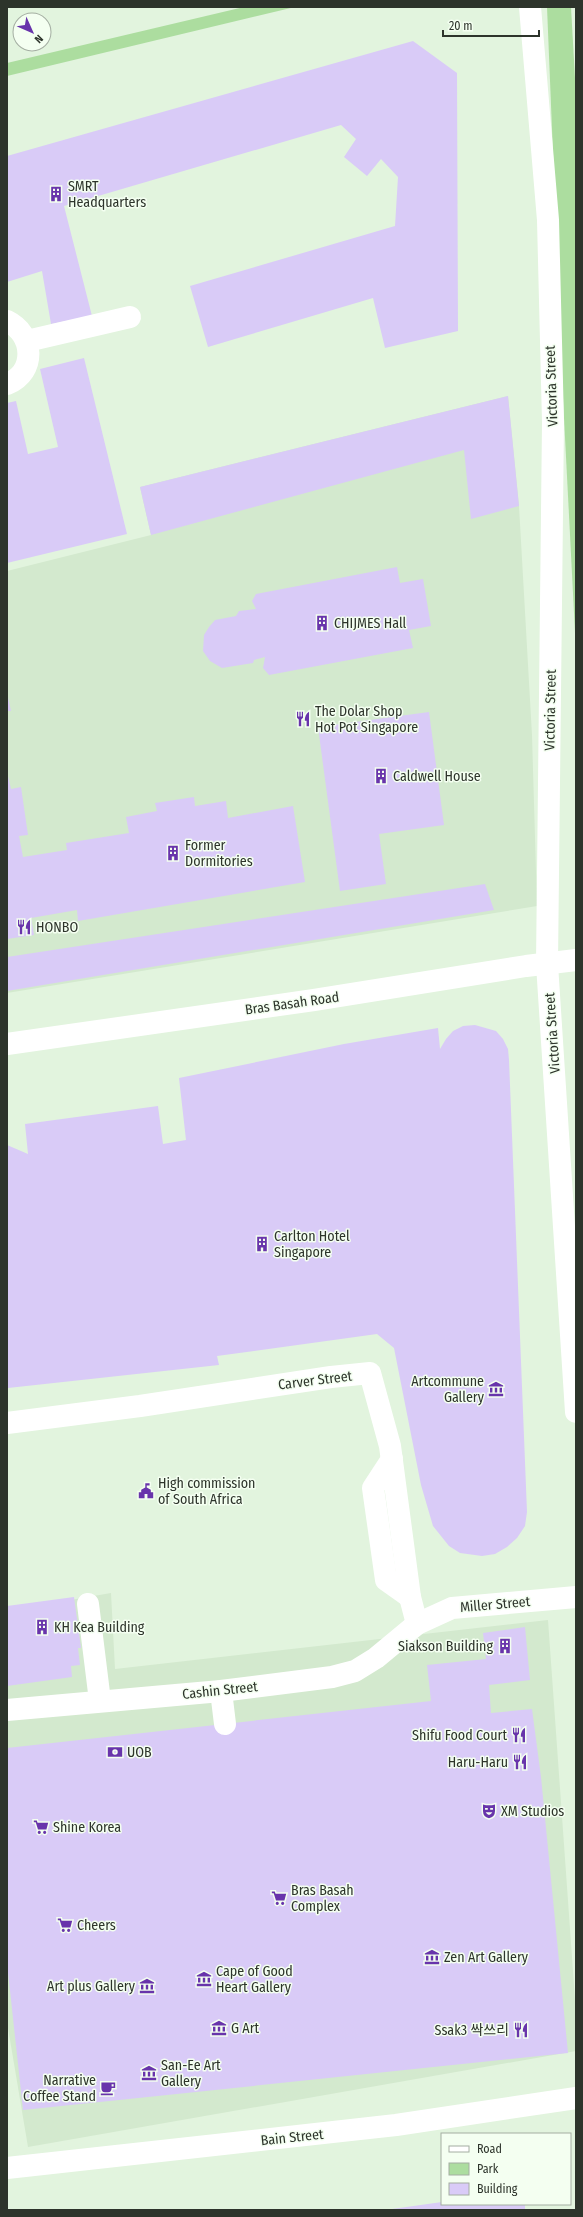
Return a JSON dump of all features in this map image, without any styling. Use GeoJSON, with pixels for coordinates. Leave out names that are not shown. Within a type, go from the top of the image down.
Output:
{"type":"FeatureCollection","features":[{"type":"Feature","properties":{"kind":"main road","name":"Victoria Street"},"geometry":{"type":"LineString","coordinates":[[530,7],[548,212],[553,422],[547,964],[576,1412]]}},
{"type":"Feature","properties":{"kind":"main road"},"geometry":{"type":"LineString","coordinates":[[27,341],[130,317]]}},
{"type":"Feature","properties":{"kind":"main road"},"geometry":{"type":"LineString","coordinates":[[7,321],[15,325],[27,341],[29,353],[26,365],[20,374],[7,384]]}},
{"type":"Feature","properties":{"kind":"main road","name":"Bras Basah Road"},"geometry":{"type":"LineString","coordinates":[[7,1044],[314,1000],[576,960]]}},
{"type":"Feature","properties":{"kind":"main road","name":"Carver Street"},"geometry":{"type":"LineString","coordinates":[[7,1423],[331,1377],[370,1373],[392,1459],[410,1597],[417,1624]]}},
{"type":"Feature","properties":{"kind":"main road","name":"Miller Street"},"geometry":{"type":"LineString","coordinates":[[417,1624],[452,1608],[576,1597]]}},
{"type":"Feature","properties":{"kind":"main road"},"geometry":{"type":"LineString","coordinates":[[88,1604],[100,1701]]}},
{"type":"Feature","properties":{"kind":"main road","name":"Cashin Street"},"geometry":{"type":"LineString","coordinates":[[7,1710],[221,1691],[332,1677],[355,1671],[376,1658],[417,1624]]}},
{"type":"Feature","properties":{"kind":"main road"},"geometry":{"type":"LineString","coordinates":[[221,1691],[225,1724]]}},
{"type":"Feature","properties":{"kind":"main road","name":"Bain Street"},"geometry":{"type":"LineString","coordinates":[[7,2168],[396,2125],[576,2098]]}},
{"type":"Feature","properties":{"kind":"shaded area"},"geometry":{"type":"Polygon","coordinates":[[[508,396],[519,506],[532,735],[537,906],[7,993],[7,571],[151,535],[140,487],[508,396]]]}},
{"type":"Feature","properties":{"kind":"shaded area","name":"Bras Basah Complex"},"geometry":{"type":"Polygon","coordinates":[[[111,1593],[115,1669],[548,1620],[576,2013],[576,2051],[28,2147],[7,2022],[7,1611],[111,1593]]]}},
{"type":"Feature","properties":{"kind":"green space"},"geometry":{"type":"Polygon","coordinates":[[[244,7],[295,7],[7,76],[7,63],[244,7]]]}},
{"type":"Feature","properties":{"kind":"green space"},"geometry":{"type":"Polygon","coordinates":[[[547,7],[571,7],[576,96],[576,652],[563,398],[547,7]]]}},
{"type":"Feature","properties":{"kind":"building","name":"SMRT Headquarters"},"geometry":{"type":"Polygon","coordinates":[[[413,41],[457,73],[458,331],[385,348],[373,298],[208,347],[190,286],[395,226],[398,177],[381,159],[367,176],[344,157],[356,139],[341,125],[64,206],[92,316],[51,324],[42,271],[7,282],[7,156],[413,41]]]}},
{"type":"Feature","properties":{"kind":"building"},"geometry":{"type":"Polygon","coordinates":[[[84,358],[127,534],[7,563],[7,403],[16,401],[28,454],[58,447],[40,369],[84,358]]]}},
{"type":"Feature","properties":{"kind":"building"},"geometry":{"type":"Polygon","coordinates":[[[508,396],[519,506],[471,519],[464,450],[151,535],[140,487],[508,396]]]}},
{"type":"Feature","properties":{"kind":"building","name":"CHIJMES Hall"},"geometry":{"type":"Polygon","coordinates":[[[397,567],[400,583],[423,579],[431,626],[409,630],[413,648],[269,675],[263,668],[265,657],[254,660],[253,663],[222,668],[210,661],[203,651],[204,635],[215,620],[236,616],[239,611],[256,609],[252,601],[256,594],[397,567]]]}},
{"type":"Feature","properties":{"kind":"building"},"geometry":{"type":"Polygon","coordinates":[[[7,693],[11,711],[7,711],[7,693]]]}},
{"type":"Feature","properties":{"kind":"building","name":"Caldwell House"},"geometry":{"type":"Polygon","coordinates":[[[429,712],[444,825],[379,834],[386,884],[340,891],[318,727],[429,712]]]}},
{"type":"Feature","properties":{"kind":"building","name":"Former Dormitories"},"geometry":{"type":"Polygon","coordinates":[[[7,772],[11,789],[21,787],[28,835],[19,836],[23,857],[67,850],[66,843],[129,833],[126,817],[157,811],[155,803],[194,797],[195,806],[226,801],[228,818],[293,806],[305,882],[78,921],[77,910],[31,918],[34,935],[7,939],[7,772]]]}},
{"type":"Feature","properties":{"kind":"building"},"geometry":{"type":"Polygon","coordinates":[[[485,884],[494,910],[7,991],[7,957],[485,884]]]}},
{"type":"Feature","properties":{"kind":"building","name":"Carlton Hotel Singapore"},"geometry":{"type":"Polygon","coordinates":[[[475,1025],[496,1031],[503,1039],[508,1049],[509,1060],[527,1512],[525,1526],[517,1538],[507,1547],[495,1554],[482,1556],[460,1553],[449,1546],[433,1526],[421,1485],[394,1348],[377,1334],[217,1356],[219,1365],[8,1388],[7,1145],[28,1154],[25,1124],[158,1106],[163,1144],[186,1140],[179,1078],[344,1044],[438,1028],[440,1049],[453,1031],[463,1026],[475,1025]]]}},
{"type":"Feature","properties":{"kind":"building","name":"KH Kea Building"},"geometry":{"type":"Polygon","coordinates":[[[74,1597],[81,1648],[78,1648],[80,1665],[71,1666],[72,1677],[7,1686],[7,1606],[74,1597]]]}},
{"type":"Feature","properties":{"kind":"building","name":"Bras Basah Complex"},"geometry":{"type":"Polygon","coordinates":[[[525,1627],[530,1680],[489,1685],[491,1713],[532,1709],[541,1777],[568,2053],[23,2110],[7,1963],[7,1748],[431,1701],[427,1665],[486,1659],[483,1633],[525,1627]]]}},
{"type":"Feature","properties":{"kind":"building"},"geometry":{"type":"Polygon","coordinates":[[[441,2202],[441,2205],[525,2205],[525,2210],[385,2210],[441,2202]]]}},
{"type":"Feature","properties":{"kind":"place","name":"SMRT Headquarters"},"geometry":{"type":"Point","coordinates":[56,194]}},
{"type":"Feature","properties":{"kind":"place","name":"CHIJMES Hall"},"geometry":{"type":"Point","coordinates":[322,623]}},
{"type":"Feature","properties":{"kind":"place","name":"The Dolar Shop Hot Pot Singapore"},"geometry":{"type":"Point","coordinates":[303,719]}},
{"type":"Feature","properties":{"kind":"place","name":"Caldwell House"},"geometry":{"type":"Point","coordinates":[381,776]}},
{"type":"Feature","properties":{"kind":"place","name":"Former Dormitories"},"geometry":{"type":"Point","coordinates":[173,853]}},
{"type":"Feature","properties":{"kind":"place","name":"HONBO"},"geometry":{"type":"Point","coordinates":[24,927]}},
{"type":"Feature","properties":{"kind":"place","name":"Carlton Hotel Singapore"},"geometry":{"type":"Point","coordinates":[262,1244]}},
{"type":"Feature","properties":{"kind":"place","name":"Artcommune Gallery"},"geometry":{"type":"Point","coordinates":[496,1389]}},
{"type":"Feature","properties":{"kind":"place","name":"High commission of South Africa"},"geometry":{"type":"Point","coordinates":[146,1491]}},
{"type":"Feature","properties":{"kind":"place","name":"KH Kea Building"},"geometry":{"type":"Point","coordinates":[42,1627]}},
{"type":"Feature","properties":{"kind":"place","name":"Siakson Building"},"geometry":{"type":"Point","coordinates":[505,1646]}},
{"type":"Feature","properties":{"kind":"place","name":"Shifu Food Court"},"geometry":{"type":"Point","coordinates":[519,1735]}},
{"type":"Feature","properties":{"kind":"place","name":"UOB"},"geometry":{"type":"Point","coordinates":[115,1752]}},
{"type":"Feature","properties":{"kind":"place","name":"Haru-Haru"},"geometry":{"type":"Point","coordinates":[520,1762]}},
{"type":"Feature","properties":{"kind":"place","name":"XM Studios"},"geometry":{"type":"Point","coordinates":[489,1811]}},
{"type":"Feature","properties":{"kind":"place","name":"Shine Korea"},"geometry":{"type":"Point","coordinates":[41,1827]}},
{"type":"Feature","properties":{"kind":"place","name":"Bras Basah Complex"},"geometry":{"type":"Point","coordinates":[279,1898]}},
{"type":"Feature","properties":{"kind":"place","name":"Cheers"},"geometry":{"type":"Point","coordinates":[65,1925]}},
{"type":"Feature","properties":{"kind":"place","name":"Zen Art Gallery"},"geometry":{"type":"Point","coordinates":[432,1957]}},
{"type":"Feature","properties":{"kind":"place","name":"Cape of Good Heart Gallery"},"geometry":{"type":"Point","coordinates":[204,1979]}},
{"type":"Feature","properties":{"kind":"place","name":"Art plus Gallery"},"geometry":{"type":"Point","coordinates":[147,1986]}},
{"type":"Feature","properties":{"kind":"place","name":"G Art"},"geometry":{"type":"Point","coordinates":[219,2028]}},
{"type":"Feature","properties":{"kind":"place","name":"Ssak3 싹쓰리"},"geometry":{"type":"Point","coordinates":[521,2030]}},
{"type":"Feature","properties":{"kind":"place","name":"San-Ee Art Gallery"},"geometry":{"type":"Point","coordinates":[149,2073]}},
{"type":"Feature","properties":{"kind":"place","name":"Narrative Coffee Stand"},"geometry":{"type":"Point","coordinates":[108,2088]}}]}
